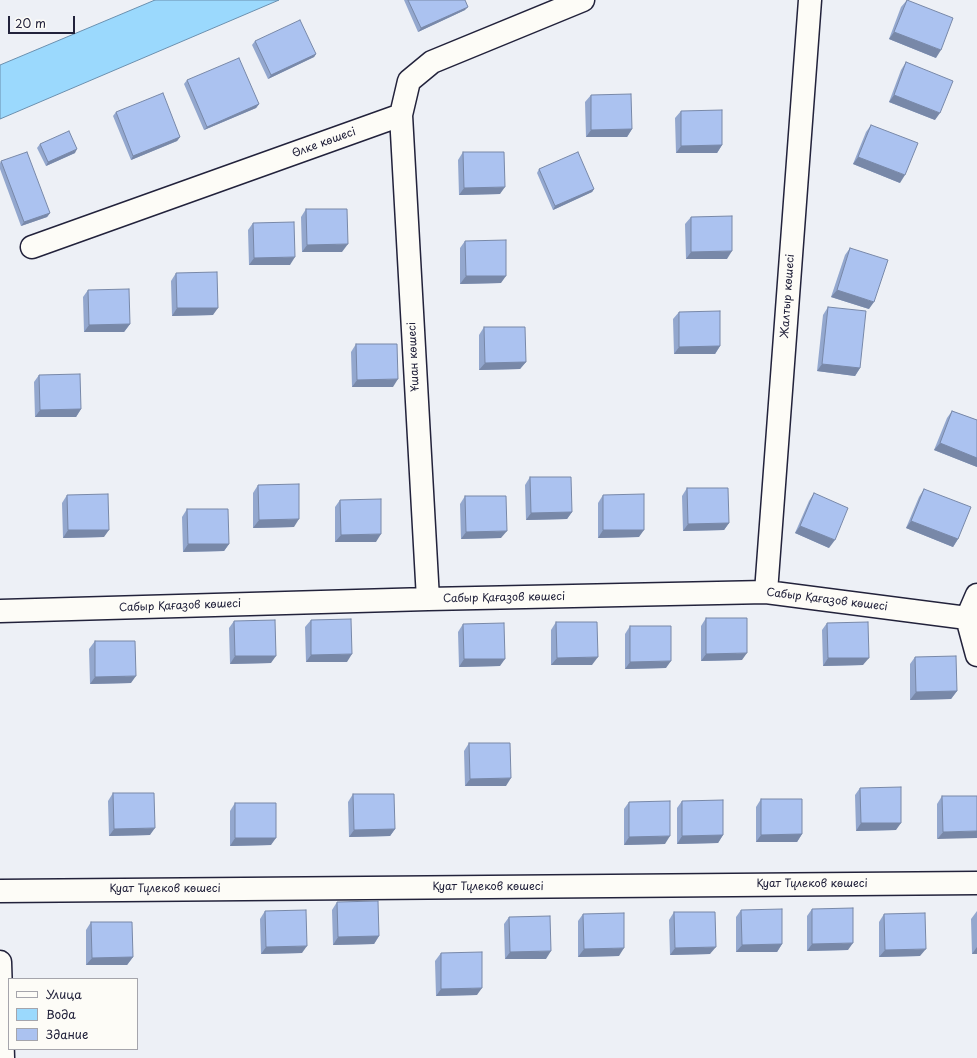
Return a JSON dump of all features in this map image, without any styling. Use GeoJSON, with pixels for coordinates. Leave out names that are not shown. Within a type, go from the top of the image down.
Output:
{"type":"FeatureCollection","features":[{"type":"Feature","properties":{"kind":"street"},"geometry":{"type":"LineString","coordinates":[[401,115],[409,81],[432,62],[582,0]]}},
{"type":"Feature","properties":{"kind":"street","name":"Жалтыр көшесі"},"geometry":{"type":"LineString","coordinates":[[766,592],[810,0]]}},
{"type":"Feature","properties":{"kind":"street","name":"Өлке көшесі"},"geometry":{"type":"LineString","coordinates":[[32,247],[401,115]]}},
{"type":"Feature","properties":{"kind":"street","name":"Ұшан көшесі"},"geometry":{"type":"LineString","coordinates":[[401,115],[428,599]]}},
{"type":"Feature","properties":{"kind":"street","name":"Сабыр Қағазов көшесі"},"geometry":{"type":"LineString","coordinates":[[0,611],[428,599],[766,592],[968,618]]}},
{"type":"Feature","properties":{"kind":"street"},"geometry":{"type":"LineString","coordinates":[[977,595],[968,618],[977,655]]}},
{"type":"Feature","properties":{"kind":"street","name":"Қуат Түлеков көшесі"},"geometry":{"type":"LineString","coordinates":[[0,891],[977,882]]}},
{"type":"Feature","properties":{"kind":"street"},"geometry":{"type":"LineString","coordinates":[[0,962],[3,1058]]}},
{"type":"Feature","properties":{"kind":"water"},"geometry":{"type":"Polygon","coordinates":[[[155,0],[279,0],[0,119],[0,65],[155,0]]]}},
{"type":"Feature","properties":{"kind":"building"},"geometry":{"type":"Polygon","coordinates":[[[408,0],[465,0],[468,7],[421,28],[408,0]]]}},
{"type":"Feature","properties":{"kind":"building"},"geometry":{"type":"Polygon","coordinates":[[[907,0],[953,18],[941,50],[894,32],[907,0]]]}},
{"type":"Feature","properties":{"kind":"building"},"geometry":{"type":"Polygon","coordinates":[[[300,20],[316,54],[271,75],[255,41],[300,20]]]}},
{"type":"Feature","properties":{"kind":"building"},"geometry":{"type":"Polygon","coordinates":[[[239,58],[259,104],[207,127],[187,80],[239,58]]]}},
{"type":"Feature","properties":{"kind":"building"},"geometry":{"type":"Polygon","coordinates":[[[906,62],[953,81],[940,113],[894,95],[906,62]]]}},
{"type":"Feature","properties":{"kind":"building"},"geometry":{"type":"Polygon","coordinates":[[[163,93],[180,137],[133,156],[116,112],[163,93]]]}},
{"type":"Feature","properties":{"kind":"building"},"geometry":{"type":"Polygon","coordinates":[[[631,94],[632,129],[591,130],[591,95],[631,94]]]}},
{"type":"Feature","properties":{"kind":"building"},"geometry":{"type":"Polygon","coordinates":[[[722,110],[722,145],[681,146],[681,111],[722,110]]]}},
{"type":"Feature","properties":{"kind":"building"},"geometry":{"type":"Polygon","coordinates":[[[871,125],[918,143],[905,175],[858,157],[871,125]]]}},
{"type":"Feature","properties":{"kind":"building"},"geometry":{"type":"Polygon","coordinates":[[[69,131],[77,149],[48,162],[40,144],[69,131]]]}},
{"type":"Feature","properties":{"kind":"building"},"geometry":{"type":"Polygon","coordinates":[[[27,152],[50,213],[24,222],[1,161],[27,152]]]}},
{"type":"Feature","properties":{"kind":"building"},"geometry":{"type":"Polygon","coordinates":[[[463,152],[504,152],[505,187],[464,188],[463,152]]]}},
{"type":"Feature","properties":{"kind":"building"},"geometry":{"type":"Polygon","coordinates":[[[578,152],[594,189],[555,206],[539,169],[578,152]]]}},
{"type":"Feature","properties":{"kind":"building"},"geometry":{"type":"Polygon","coordinates":[[[306,209],[347,209],[348,244],[307,245],[306,209]]]}},
{"type":"Feature","properties":{"kind":"building"},"geometry":{"type":"Polygon","coordinates":[[[732,216],[732,251],[691,252],[691,217],[732,216]]]}},
{"type":"Feature","properties":{"kind":"building"},"geometry":{"type":"Polygon","coordinates":[[[294,222],[295,257],[254,258],[253,223],[294,222]]]}},
{"type":"Feature","properties":{"kind":"building"},"geometry":{"type":"Polygon","coordinates":[[[506,240],[506,276],[466,276],[465,241],[506,240]]]}},
{"type":"Feature","properties":{"kind":"building"},"geometry":{"type":"Polygon","coordinates":[[[850,248],[888,260],[874,302],[837,290],[850,248]]]}},
{"type":"Feature","properties":{"kind":"building"},"geometry":{"type":"Polygon","coordinates":[[[217,272],[218,308],[177,308],[176,273],[217,272]]]}},
{"type":"Feature","properties":{"kind":"building"},"geometry":{"type":"Polygon","coordinates":[[[129,289],[130,324],[89,325],[88,290],[129,289]]]}},
{"type":"Feature","properties":{"kind":"building"},"geometry":{"type":"Polygon","coordinates":[[[828,307],[866,311],[860,368],[822,364],[828,307]]]}},
{"type":"Feature","properties":{"kind":"building"},"geometry":{"type":"Polygon","coordinates":[[[720,311],[720,346],[679,347],[679,312],[720,311]]]}},
{"type":"Feature","properties":{"kind":"building"},"geometry":{"type":"Polygon","coordinates":[[[484,327],[525,327],[526,362],[485,363],[484,327]]]}},
{"type":"Feature","properties":{"kind":"building"},"geometry":{"type":"Polygon","coordinates":[[[356,344],[397,344],[398,379],[357,380],[356,344]]]}},
{"type":"Feature","properties":{"kind":"building"},"geometry":{"type":"Polygon","coordinates":[[[80,374],[81,409],[40,410],[39,375],[80,374]]]}},
{"type":"Feature","properties":{"kind":"building"},"geometry":{"type":"Polygon","coordinates":[[[952,411],[977,420],[977,458],[940,443],[952,411]]]}},
{"type":"Feature","properties":{"kind":"building"},"geometry":{"type":"Polygon","coordinates":[[[530,477],[571,477],[572,512],[531,513],[530,477]]]}},
{"type":"Feature","properties":{"kind":"building"},"geometry":{"type":"Polygon","coordinates":[[[299,484],[299,519],[259,520],[258,485],[299,484]]]}},
{"type":"Feature","properties":{"kind":"building"},"geometry":{"type":"Polygon","coordinates":[[[687,488],[728,488],[729,523],[688,524],[687,488]]]}},
{"type":"Feature","properties":{"kind":"building"},"geometry":{"type":"Polygon","coordinates":[[[924,489],[971,507],[958,539],[911,521],[924,489]]]}},
{"type":"Feature","properties":{"kind":"building"},"geometry":{"type":"Polygon","coordinates":[[[814,493],[848,508],[835,540],[800,526],[814,493]]]}},
{"type":"Feature","properties":{"kind":"building"},"geometry":{"type":"Polygon","coordinates":[[[108,494],[109,530],[68,530],[67,495],[108,494]]]}},
{"type":"Feature","properties":{"kind":"building"},"geometry":{"type":"Polygon","coordinates":[[[644,494],[644,530],[603,530],[603,495],[644,494]]]}},
{"type":"Feature","properties":{"kind":"building"},"geometry":{"type":"Polygon","coordinates":[[[465,496],[506,496],[507,531],[466,532],[465,496]]]}},
{"type":"Feature","properties":{"kind":"building"},"geometry":{"type":"Polygon","coordinates":[[[381,499],[381,534],[341,535],[340,500],[381,499]]]}},
{"type":"Feature","properties":{"kind":"building"},"geometry":{"type":"Polygon","coordinates":[[[187,509],[228,509],[229,544],[188,544],[187,509]]]}},
{"type":"Feature","properties":{"kind":"building"},"geometry":{"type":"Polygon","coordinates":[[[706,618],[747,618],[747,653],[706,654],[706,618]]]}},
{"type":"Feature","properties":{"kind":"building"},"geometry":{"type":"Polygon","coordinates":[[[351,619],[352,654],[311,655],[311,620],[351,619]]]}},
{"type":"Feature","properties":{"kind":"building"},"geometry":{"type":"Polygon","coordinates":[[[275,620],[276,656],[235,656],[234,621],[275,620]]]}},
{"type":"Feature","properties":{"kind":"building"},"geometry":{"type":"Polygon","coordinates":[[[556,622],[597,622],[598,657],[557,658],[556,622]]]}},
{"type":"Feature","properties":{"kind":"building"},"geometry":{"type":"Polygon","coordinates":[[[868,622],[869,658],[828,658],[827,623],[868,622]]]}},
{"type":"Feature","properties":{"kind":"building"},"geometry":{"type":"Polygon","coordinates":[[[504,623],[505,659],[464,659],[463,624],[504,623]]]}},
{"type":"Feature","properties":{"kind":"building"},"geometry":{"type":"Polygon","coordinates":[[[630,626],[671,626],[671,661],[630,662],[630,626]]]}},
{"type":"Feature","properties":{"kind":"building"},"geometry":{"type":"Polygon","coordinates":[[[95,641],[135,641],[136,676],[95,677],[95,641]]]}},
{"type":"Feature","properties":{"kind":"building"},"geometry":{"type":"Polygon","coordinates":[[[956,656],[957,691],[916,692],[915,657],[956,656]]]}},
{"type":"Feature","properties":{"kind":"building"},"geometry":{"type":"Polygon","coordinates":[[[469,743],[510,743],[511,778],[470,779],[469,743]]]}},
{"type":"Feature","properties":{"kind":"building"},"geometry":{"type":"Polygon","coordinates":[[[901,787],[901,823],[861,823],[860,788],[901,787]]]}},
{"type":"Feature","properties":{"kind":"building"},"geometry":{"type":"Polygon","coordinates":[[[113,793],[154,793],[155,828],[114,829],[113,793]]]}},
{"type":"Feature","properties":{"kind":"building"},"geometry":{"type":"Polygon","coordinates":[[[353,794],[394,794],[395,829],[354,830],[353,794]]]}},
{"type":"Feature","properties":{"kind":"building"},"geometry":{"type":"Polygon","coordinates":[[[942,796],[977,796],[977,831],[943,832],[942,796]]]}},
{"type":"Feature","properties":{"kind":"building"},"geometry":{"type":"Polygon","coordinates":[[[761,799],[802,799],[802,834],[761,835],[761,799]]]}},
{"type":"Feature","properties":{"kind":"building"},"geometry":{"type":"Polygon","coordinates":[[[723,800],[723,835],[682,836],[682,801],[723,800]]]}},
{"type":"Feature","properties":{"kind":"building"},"geometry":{"type":"Polygon","coordinates":[[[670,801],[670,836],[629,837],[629,802],[670,801]]]}},
{"type":"Feature","properties":{"kind":"building"},"geometry":{"type":"Polygon","coordinates":[[[235,803],[276,803],[276,838],[235,838],[235,803]]]}},
{"type":"Feature","properties":{"kind":"building"},"geometry":{"type":"Polygon","coordinates":[[[378,901],[379,936],[338,937],[337,902],[378,901]]]}},
{"type":"Feature","properties":{"kind":"building"},"geometry":{"type":"Polygon","coordinates":[[[853,908],[853,943],[812,944],[812,909],[853,908]]]}},
{"type":"Feature","properties":{"kind":"building"},"geometry":{"type":"Polygon","coordinates":[[[782,909],[782,944],[742,945],[741,910],[782,909]]]}},
{"type":"Feature","properties":{"kind":"building"},"geometry":{"type":"Polygon","coordinates":[[[306,910],[307,946],[266,947],[265,911],[306,910]]]}},
{"type":"Feature","properties":{"kind":"building"},"geometry":{"type":"Polygon","coordinates":[[[674,912],[715,912],[716,947],[675,948],[674,912]]]}},
{"type":"Feature","properties":{"kind":"building"},"geometry":{"type":"Polygon","coordinates":[[[624,913],[624,948],[584,949],[583,914],[624,913]]]}},
{"type":"Feature","properties":{"kind":"building"},"geometry":{"type":"Polygon","coordinates":[[[925,913],[926,949],[885,950],[884,914],[925,913]]]}},
{"type":"Feature","properties":{"kind":"building"},"geometry":{"type":"Polygon","coordinates":[[[550,916],[551,951],[510,952],[509,917],[550,916]]]}},
{"type":"Feature","properties":{"kind":"building"},"geometry":{"type":"Polygon","coordinates":[[[91,922],[132,922],[133,957],[92,958],[91,922]]]}},
{"type":"Feature","properties":{"kind":"building"},"geometry":{"type":"Polygon","coordinates":[[[482,952],[482,988],[441,989],[441,953],[482,952]]]}}]}
